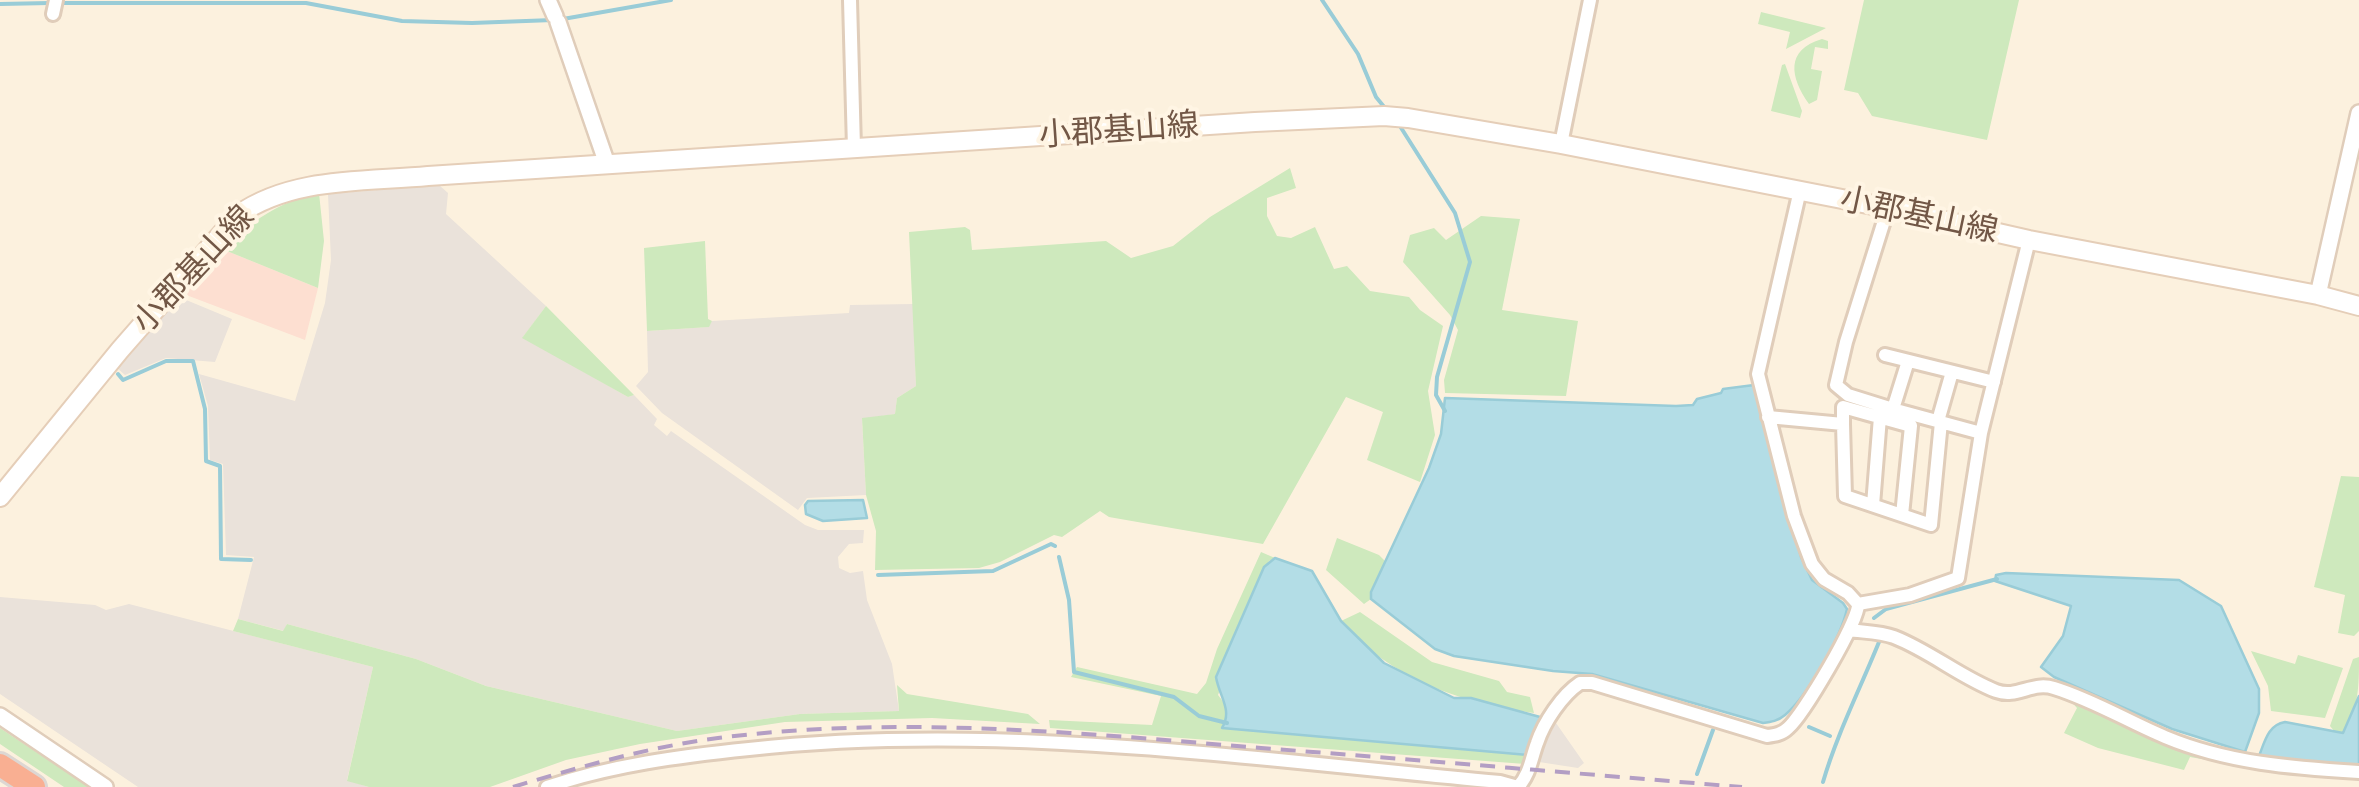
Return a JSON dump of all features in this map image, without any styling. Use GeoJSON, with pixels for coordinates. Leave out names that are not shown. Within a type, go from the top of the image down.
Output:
{"type":"FeatureCollection","features":[{"type":"Feature","properties":{"kind":"highway"},"geometry":{"type":"LineString","coordinates":[[0,764],[34,787]]}},
{"type":"Feature","properties":{"kind":"main road","name":"小郡基山線"},"geometry":{"type":"LineString","coordinates":[[0,496],[212,241],[238,215],[255,203],[294,188],[428,176],[1394,117],[1800,190],[2030,240],[2318,294],[2359,306]]}},
{"type":"Feature","properties":{"kind":"street"},"geometry":{"type":"LineString","coordinates":[[850,0],[854,148]]}},
{"type":"Feature","properties":{"kind":"street"},"geometry":{"type":"LineString","coordinates":[[1561,144],[1590,0]]}},
{"type":"Feature","properties":{"kind":"street"},"geometry":{"type":"LineString","coordinates":[[554,13],[607,164]]}},
{"type":"Feature","properties":{"kind":"street"},"geometry":{"type":"LineString","coordinates":[[2318,294],[2359,112]]}},
{"type":"Feature","properties":{"kind":"street"},"geometry":{"type":"LineString","coordinates":[[547,787],[673,757],[806,742],[931,738],[1122,746],[1500,782],[1518,787],[1527,778],[1538,738],[1562,700],[1580,683],[1592,683],[1766,736],[1778,735],[1790,727],[1858,612],[1858,604],[1848,593],[1824,580],[1812,564],[1794,516],[1758,374],[1800,190]]}},
{"type":"Feature","properties":{"kind":"street"},"geometry":{"type":"LineString","coordinates":[[1888,208],[1836,385],[1848,396],[1911,426],[1902,515]]}},
{"type":"Feature","properties":{"kind":"street"},"geometry":{"type":"LineString","coordinates":[[1858,604],[1910,596],[1958,578],[1981,432],[2030,240]]}},
{"type":"Feature","properties":{"kind":"street"},"geometry":{"type":"LineString","coordinates":[[1885,355],[1994,382]]}},
{"type":"Feature","properties":{"kind":"street"},"geometry":{"type":"LineString","coordinates":[[1872,505],[1891,414],[1908,361]]}},
{"type":"Feature","properties":{"kind":"street"},"geometry":{"type":"LineString","coordinates":[[1952,372],[1940,422],[1931,525],[1845,496],[1843,407],[1940,422],[1981,432]]}},
{"type":"Feature","properties":{"kind":"street"},"geometry":{"type":"LineString","coordinates":[[1768,417],[1843,424]]}},
{"type":"Feature","properties":{"kind":"street"},"geometry":{"type":"LineString","coordinates":[[1850,630],[1893,637],[1996,691],[2016,694],[2036,685],[2055,688],[2100,704],[2166,737],[2214,753],[2251,762],[2359,772]]}},
{"type":"Feature","properties":{"kind":"street"},"geometry":{"type":"LineString","coordinates":[[0,716],[105,787]]}},
{"type":"Feature","properties":{"kind":"shaded area"},"geometry":{"type":"Polygon","coordinates":[[[439,185],[448,193],[446,214],[546,306],[523,337],[628,397],[634,395],[657,419],[654,425],[667,436],[671,431],[805,525],[818,530],[864,530],[863,543],[849,544],[838,557],[839,568],[850,573],[863,571],[867,600],[892,664],[899,711],[800,714],[677,731],[486,686],[416,659],[287,624],[284,631],[238,619],[254,557],[226,555],[223,464],[210,460],[208,406],[199,374],[295,401],[325,303],[331,260],[328,194],[439,185]]]}},
{"type":"Feature","properties":{"kind":"shaded area"},"geometry":{"type":"Polygon","coordinates":[[[222,249],[318,288],[305,340],[181,293],[222,249]]]}},
{"type":"Feature","properties":{"kind":"shaded area"},"geometry":{"type":"Polygon","coordinates":[[[179,297],[232,319],[215,362],[166,358],[125,375],[115,366],[179,297]]]}},
{"type":"Feature","properties":{"kind":"shaded area"},"geometry":{"type":"Polygon","coordinates":[[[913,304],[916,386],[897,398],[895,414],[862,419],[866,495],[807,498],[798,510],[662,413],[636,386],[648,372],[647,331],[708,327],[712,321],[849,313],[850,305],[913,304]]]}},
{"type":"Feature","properties":{"kind":"shaded area"},"geometry":{"type":"Polygon","coordinates":[[[0,597],[95,605],[106,610],[129,604],[373,667],[347,780],[369,787],[138,787],[0,694],[0,597]]]}},
{"type":"Feature","properties":{"kind":"shaded area"},"geometry":{"type":"Polygon","coordinates":[[[1556,723],[1584,763],[1578,768],[1539,762],[1556,723]]]}},
{"type":"Feature","properties":{"kind":"green space"},"geometry":{"type":"Polygon","coordinates":[[[1864,0],[2019,0],[1987,140],[1872,116],[1858,93],[1844,90],[1864,0]]]}},
{"type":"Feature","properties":{"kind":"green space"},"geometry":{"type":"Polygon","coordinates":[[[1761,12],[1826,28],[1786,49],[1790,32],[1758,24],[1761,12]]]}},
{"type":"Feature","properties":{"kind":"green space"},"geometry":{"type":"Polygon","coordinates":[[[1822,39],[1828,41],[1828,49],[1815,47],[1811,69],[1822,71],[1817,100],[1809,104],[1798,84],[1795,66],[1802,50],[1822,39]]]}},
{"type":"Feature","properties":{"kind":"green space"},"geometry":{"type":"Polygon","coordinates":[[[1785,64],[1802,111],[1800,118],[1771,111],[1785,64]]]}},
{"type":"Feature","properties":{"kind":"green space"},"geometry":{"type":"Polygon","coordinates":[[[1290,168],[1296,188],[1267,198],[1267,216],[1277,236],[1291,238],[1315,227],[1334,269],[1347,266],[1370,291],[1409,297],[1443,326],[1428,391],[1435,435],[1420,482],[1367,460],[1383,412],[1346,397],[1263,544],[1109,517],[1100,511],[1062,537],[1054,535],[979,568],[875,570],[876,531],[866,495],[862,418],[895,414],[897,398],[916,386],[909,232],[965,227],[970,230],[972,250],[1106,241],[1131,258],[1173,246],[1210,217],[1290,168]]]}},
{"type":"Feature","properties":{"kind":"green space"},"geometry":{"type":"Polygon","coordinates":[[[319,193],[324,241],[318,288],[222,249],[266,214],[319,193]]]}},
{"type":"Feature","properties":{"kind":"green space"},"geometry":{"type":"Polygon","coordinates":[[[1481,216],[1520,219],[1502,310],[1578,321],[1566,396],[1445,393],[1444,380],[1458,330],[1450,315],[1403,262],[1410,235],[1434,228],[1446,240],[1481,216]]]}},
{"type":"Feature","properties":{"kind":"green space"},"geometry":{"type":"Polygon","coordinates":[[[705,241],[708,319],[712,321],[709,327],[647,331],[644,248],[705,241]]]}},
{"type":"Feature","properties":{"kind":"green space"},"geometry":{"type":"Polygon","coordinates":[[[546,306],[634,395],[628,397],[522,338],[546,306]]]}},
{"type":"Feature","properties":{"kind":"green space"},"geometry":{"type":"Polygon","coordinates":[[[2341,476],[2359,477],[2359,631],[2354,636],[2338,633],[2345,595],[2314,587],[2341,476]]]}},
{"type":"Feature","properties":{"kind":"green space"},"geometry":{"type":"Polygon","coordinates":[[[1337,538],[1385,561],[1371,599],[1364,604],[1326,570],[1337,538]]]}},
{"type":"Feature","properties":{"kind":"green space"},"geometry":{"type":"Polygon","coordinates":[[[1261,552],[1275,558],[1269,561],[1218,695],[1226,711],[1223,728],[1528,755],[1525,764],[1050,728],[1049,720],[1152,725],[1161,696],[1071,677],[1077,667],[1197,694],[1206,683],[1217,649],[1261,552]]]}},
{"type":"Feature","properties":{"kind":"green space"},"geometry":{"type":"Polygon","coordinates":[[[1360,612],[1432,662],[1499,681],[1507,692],[1530,697],[1534,713],[1454,695],[1404,673],[1360,641],[1341,621],[1360,612]]]}},
{"type":"Feature","properties":{"kind":"green space"},"geometry":{"type":"Polygon","coordinates":[[[238,619],[283,631],[287,624],[416,659],[486,686],[677,731],[800,714],[899,711],[897,685],[907,694],[1028,714],[1040,724],[932,718],[785,722],[640,744],[566,760],[490,787],[369,787],[347,781],[373,667],[233,631],[238,619]]]}},
{"type":"Feature","properties":{"kind":"green space"},"geometry":{"type":"Polygon","coordinates":[[[2251,651],[2295,664],[2298,655],[2343,668],[2325,718],[2271,711],[2268,686],[2251,651]]]}},
{"type":"Feature","properties":{"kind":"green space"},"geometry":{"type":"Polygon","coordinates":[[[2359,657],[2352,716],[2343,733],[2335,732],[2330,726],[2353,659],[2359,657]]]}},
{"type":"Feature","properties":{"kind":"green space"},"geometry":{"type":"Polygon","coordinates":[[[2068,698],[2236,765],[2190,757],[2184,770],[2098,748],[2064,733],[2077,708],[2068,698]]]}},
{"type":"Feature","properties":{"kind":"green space"},"geometry":{"type":"Polygon","coordinates":[[[0,728],[89,787],[64,787],[0,744],[0,728]]]}},
{"type":"Feature","properties":{"kind":"water"},"geometry":{"type":"Polygon","coordinates":[[[1754,385],[1801,557],[1812,580],[1847,609],[1813,681],[1780,719],[1763,723],[1592,674],[1454,656],[1435,649],[1371,599],[1429,468],[1441,434],[1445,398],[1676,406],[1693,405],[1697,399],[1721,393],[1723,389],[1754,385]]]}},
{"type":"Feature","properties":{"kind":"water"},"geometry":{"type":"Polygon","coordinates":[[[863,500],[867,518],[823,521],[806,514],[808,501],[863,500]]]}},
{"type":"Feature","properties":{"kind":"water"},"geometry":{"type":"Polygon","coordinates":[[[1275,558],[1312,571],[1341,621],[1384,663],[1454,698],[1471,698],[1540,717],[1543,720],[1528,755],[1222,728],[1226,709],[1216,677],[1264,567],[1275,558]]]}},
{"type":"Feature","properties":{"kind":"water"},"geometry":{"type":"Polygon","coordinates":[[[1996,575],[2179,580],[2221,606],[2259,689],[2259,713],[2245,752],[2172,729],[2054,677],[2041,667],[2063,636],[2071,606],[1995,581],[1996,575]]]}},
{"type":"Feature","properties":{"kind":"water"},"geometry":{"type":"Polygon","coordinates":[[[2359,696],[2359,767],[2259,756],[2271,730],[2285,722],[2343,733],[2359,696]]]}},
{"type":"Feature","properties":{"kind":"waterway"},"geometry":{"type":"LineString","coordinates":[[563,19],[671,0]]}},
{"type":"Feature","properties":{"kind":"waterway"},"geometry":{"type":"LineString","coordinates":[[1322,0],[1358,54],[1376,97],[1385,108]]}},
{"type":"Feature","properties":{"kind":"waterway"},"geometry":{"type":"LineString","coordinates":[[0,4],[50,3]]}},
{"type":"Feature","properties":{"kind":"waterway"},"geometry":{"type":"LineString","coordinates":[[60,3],[306,3],[402,21],[553,20]]}},
{"type":"Feature","properties":{"kind":"waterway"},"geometry":{"type":"LineString","coordinates":[[1398,123],[1455,213],[1470,262],[1437,377],[1436,395],[1445,411]]}},
{"type":"Feature","properties":{"kind":"waterway"},"geometry":{"type":"LineString","coordinates":[[118,374],[123,380],[166,361],[193,361],[205,409],[206,461],[220,466],[221,559],[251,560]]}},
{"type":"Feature","properties":{"kind":"waterway"},"geometry":{"type":"LineString","coordinates":[[878,575],[993,571],[1051,544],[1055,546]]}},
{"type":"Feature","properties":{"kind":"waterway"},"geometry":{"type":"LineString","coordinates":[[1059,557],[1069,600],[1074,672],[1174,697],[1199,716],[1227,723]]}},
{"type":"Feature","properties":{"kind":"waterway"},"geometry":{"type":"LineString","coordinates":[[1874,618],[1886,609],[1997,579]]}},
{"type":"Feature","properties":{"kind":"waterway"},"geometry":{"type":"LineString","coordinates":[[1823,782],[1879,642]]}},
{"type":"Feature","properties":{"kind":"waterway"},"geometry":{"type":"LineString","coordinates":[[1809,727],[1830,736]]}},
{"type":"Feature","properties":{"kind":"waterway"},"geometry":{"type":"LineString","coordinates":[[1697,774],[1713,730]]}},
{"type":"Feature","properties":{"kind":"railway"},"geometry":{"type":"LineString","coordinates":[[513,787],[640,752],[718,738],[786,731],[921,727],[1126,737],[1742,787]]}}]}
